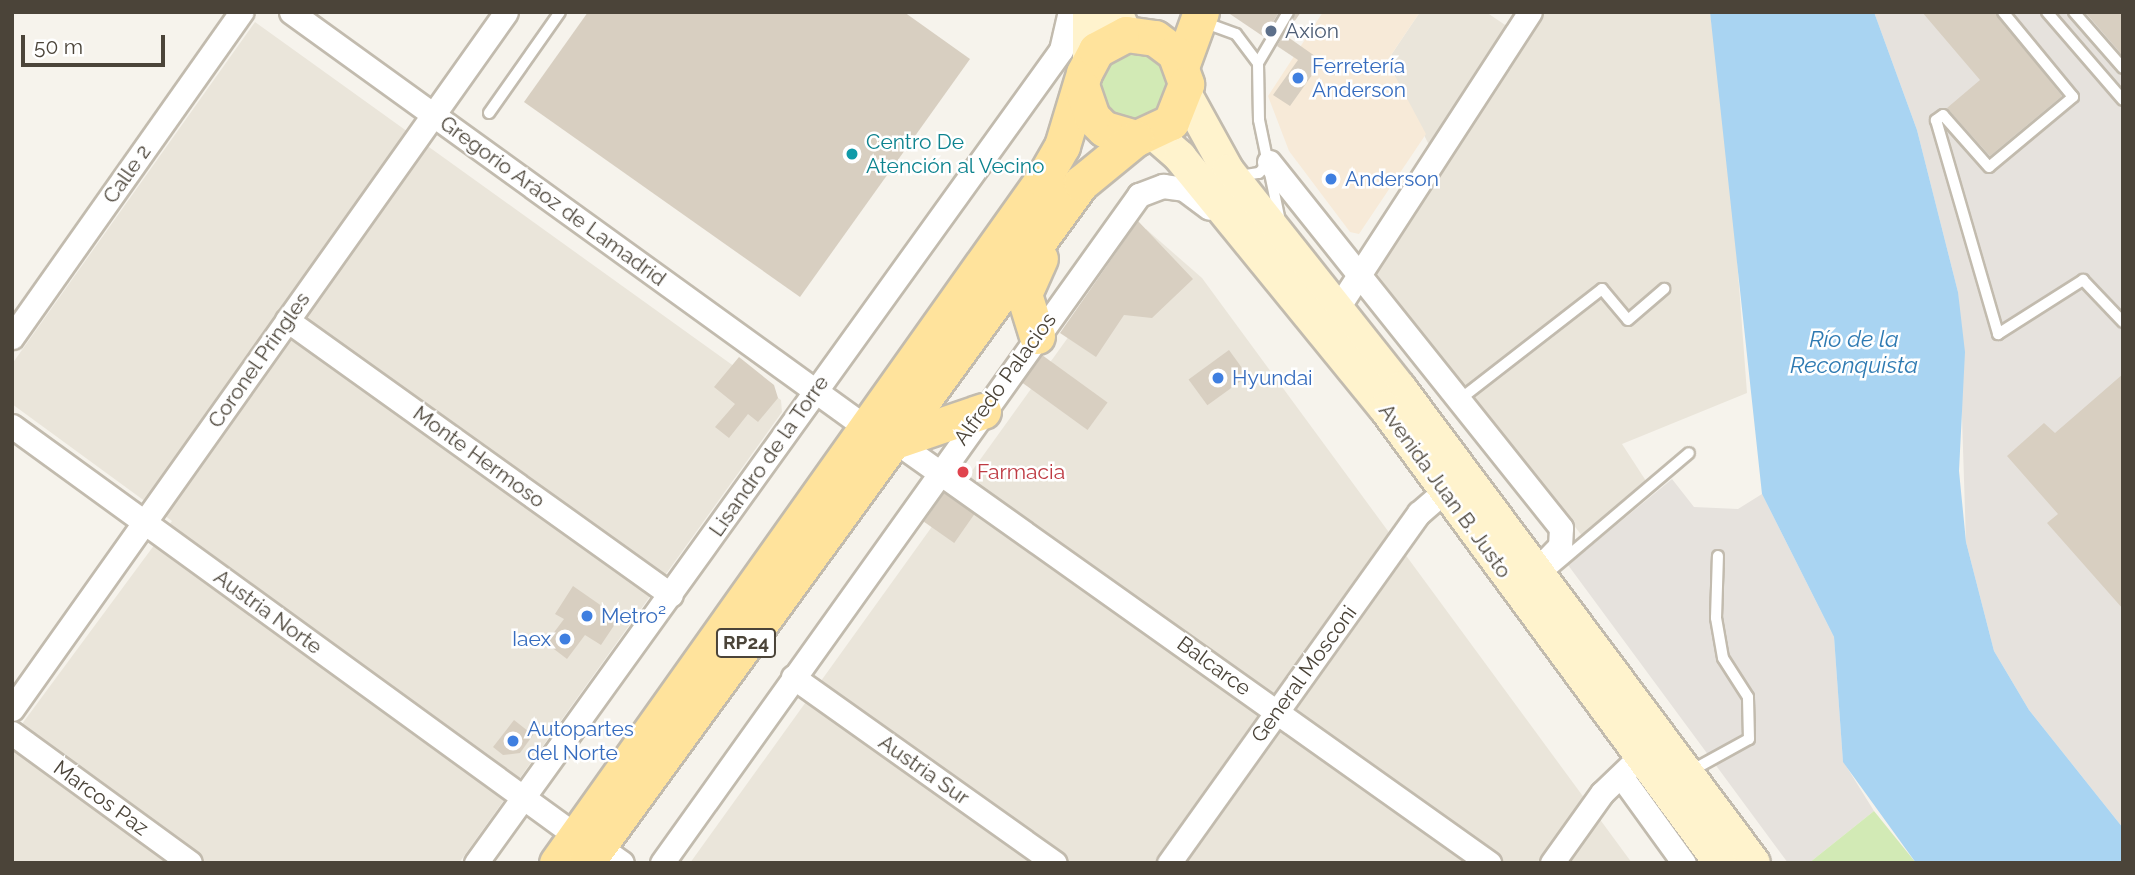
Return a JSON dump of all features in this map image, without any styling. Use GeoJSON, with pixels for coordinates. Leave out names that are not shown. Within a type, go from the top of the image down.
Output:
{"type":"FeatureCollection","features":[{"type":"Feature","properties":{"kind":"main road"},"geometry":{"type":"LineString","coordinates":[[1089,12],[1077,66],[1092,117],[1104,129],[1145,136]]}},
{"type":"Feature","properties":{"kind":"main road","name":"RP24"},"geometry":{"type":"LineString","coordinates":[[588,854],[879,434],[1044,179],[1077,66],[1128,27],[1189,15],[1184,79],[1171,122],[1099,164],[879,434]]}},
{"type":"Feature","properties":{"kind":"main road"},"geometry":{"type":"LineString","coordinates":[[1128,27],[1166,44],[1184,79]]}},
{"type":"Feature","properties":{"kind":"main road","name":"Avenida Juan B. Justo"},"geometry":{"type":"LineString","coordinates":[[1184,79],[1228,171],[1274,250],[1444,491],[1720,863]]}},
{"type":"Feature","properties":{"kind":"main road","name":"Avenida Juan B. Justo"},"geometry":{"type":"LineString","coordinates":[[1145,136],[1337,309],[1540,574],[1641,755]]}},
{"type":"Feature","properties":{"kind":"main road"},"geometry":{"type":"LineString","coordinates":[[1037,336],[1024,294],[1039,264],[1039,240]]}},
{"type":"Feature","properties":{"kind":"main road"},"geometry":{"type":"LineString","coordinates":[[879,434],[983,411]]}},
{"type":"Feature","properties":{"kind":"main road"},"geometry":{"type":"LineString","coordinates":[[1641,755],[1689,773],[1754,863]]}},
{"type":"Feature","properties":{"kind":"street","name":"Calle 2"},"geometry":{"type":"LineString","coordinates":[[12,337],[241,12]]}},
{"type":"Feature","properties":{"kind":"street","name":"Gregorio Aráoz de Lamadrid"},"geometry":{"type":"LineString","coordinates":[[291,12],[814,391],[879,434]]}},
{"type":"Feature","properties":{"kind":"street","name":"Coronel Pringles"},"geometry":{"type":"LineString","coordinates":[[12,709],[506,12]]}},
{"type":"Feature","properties":{"kind":"street"},"geometry":{"type":"LineString","coordinates":[[1070,12],[1077,66]]}},
{"type":"Feature","properties":{"kind":"street"},"geometry":{"type":"LineString","coordinates":[[1337,309],[1525,14]]}},
{"type":"Feature","properties":{"kind":"street","name":"Lisandro de la Torre"},"geometry":{"type":"LineString","coordinates":[[476,863],[671,595],[814,391],[1077,66]]}},
{"type":"Feature","properties":{"kind":"street"},"geometry":{"type":"LineString","coordinates":[[1269,162],[1561,528],[1560,546],[1540,574]]}},
{"type":"Feature","properties":{"kind":"street","name":"Alfredo Palacios"},"geometry":{"type":"LineString","coordinates":[[662,863],[939,469],[1146,190],[1184,189],[1274,250]]}},
{"type":"Feature","properties":{"kind":"street","name":"Monte Hermoso"},"geometry":{"type":"LineString","coordinates":[[288,320],[671,595]]}},
{"type":"Feature","properties":{"kind":"street","name":"Austria Norte"},"geometry":{"type":"LineString","coordinates":[[12,426],[524,797],[588,854]]}},
{"type":"Feature","properties":{"kind":"street","name":"Balcarce"},"geometry":{"type":"LineString","coordinates":[[879,434],[939,469],[1489,863]]}},
{"type":"Feature","properties":{"kind":"street","name":"General Mosconi"},"geometry":{"type":"LineString","coordinates":[[1169,863],[1419,513],[1444,491]]}},
{"type":"Feature","properties":{"kind":"street","name":"Austria Sur"},"geometry":{"type":"LineString","coordinates":[[793,677],[1055,863]]}},
{"type":"Feature","properties":{"kind":"street","name":"Marcos Paz"},"geometry":{"type":"LineString","coordinates":[[12,733],[190,863]]}},
{"type":"Feature","properties":{"kind":"street"},"geometry":{"type":"LineString","coordinates":[[1552,863],[1641,755],[1684,863]]}},
{"type":"Feature","properties":{"kind":"lane"},"geometry":{"type":"LineString","coordinates":[[489,113],[560,12]]}},
{"type":"Feature","properties":{"kind":"lane"},"geometry":{"type":"LineString","coordinates":[[1274,250],[1269,162],[1259,120],[1258,63],[1288,12]]}},
{"type":"Feature","properties":{"kind":"lane"},"geometry":{"type":"LineString","coordinates":[[2003,12],[2073,97],[1989,167],[1942,115],[1936,120],[1998,334],[2083,281],[2123,322]]}},
{"type":"Feature","properties":{"kind":"lane"},"geometry":{"type":"LineString","coordinates":[[2047,12],[2123,100]]}},
{"type":"Feature","properties":{"kind":"lane"},"geometry":{"type":"LineString","coordinates":[[2074,12],[2123,68]]}},
{"type":"Feature","properties":{"kind":"lane"},"geometry":{"type":"LineString","coordinates":[[1189,15],[1236,34],[1258,63]]}},
{"type":"Feature","properties":{"kind":"lane"},"geometry":{"type":"LineString","coordinates":[[1228,171],[1251,176],[1269,162]]}},
{"type":"Feature","properties":{"kind":"lane"},"geometry":{"type":"LineString","coordinates":[[1459,400],[1602,289],[1628,320],[1664,289]]}},
{"type":"Feature","properties":{"kind":"lane"},"geometry":{"type":"LineString","coordinates":[[1540,574],[1689,453]]}},
{"type":"Feature","properties":{"kind":"lane"},"geometry":{"type":"LineString","coordinates":[[1689,773],[1749,739],[1748,697],[1723,658],[1716,618],[1718,556]]}},
{"type":"Feature","properties":{"kind":"shaded area"},"geometry":{"type":"Polygon","coordinates":[[[1323,12],[1420,12],[1387,61],[1426,134],[1359,234],[1350,232],[1289,151],[1268,96],[1323,12]]]}},
{"type":"Feature","properties":{"kind":"shaded area"},"geometry":{"type":"Polygon","coordinates":[[[1420,12],[1486,12],[1511,29],[1522,12],[1710,12],[1729,151],[1747,393],[1622,444],[1648,484],[1583,537],[1376,273],[1442,171],[1387,61],[1420,12]]]}},
{"type":"Feature","properties":{"kind":"shaded area"},"geometry":{"type":"Polygon","coordinates":[[[1874,12],[2123,12],[2123,828],[2029,710],[1994,651],[1966,542],[1958,292],[1917,130],[1874,12]]]}},
{"type":"Feature","properties":{"kind":"shaded area"},"geometry":{"type":"Polygon","coordinates":[[[255,22],[781,400],[782,412],[459,863],[12,863],[12,725],[19,728],[172,521],[12,404],[12,364],[255,22]]]}},
{"type":"Feature","properties":{"kind":"shaded area"},"geometry":{"type":"Polygon","coordinates":[[[1146,229],[1202,278],[1632,863],[690,863],[1146,229]]]}},
{"type":"Feature","properties":{"kind":"shaded area"},"geometry":{"type":"Polygon","coordinates":[[[1672,479],[1694,507],[1738,509],[1762,494],[1834,637],[1843,761],[1874,811],[1809,863],[1788,863],[1568,565],[1672,479]]]}},
{"type":"Feature","properties":{"kind":"green space"},"geometry":{"type":"Polygon","coordinates":[[[1136,42],[1171,65],[1163,117],[1110,123],[1092,73],[1136,42]]]}},
{"type":"Feature","properties":{"kind":"green space"},"geometry":{"type":"Polygon","coordinates":[[[1874,811],[1916,863],[1809,863],[1874,811]]]}},
{"type":"Feature","properties":{"kind":"water","name":"Río de la Reconquista"},"geometry":{"type":"Polygon","coordinates":[[[1710,12],[1874,12],[1917,130],[1958,292],[1965,352],[1959,471],[1966,542],[1994,651],[2029,710],[2123,828],[2123,863],[1916,863],[1843,762],[1834,637],[1762,494],[1710,12]]]}},
{"type":"Feature","properties":{"kind":"building"},"geometry":{"type":"Polygon","coordinates":[[[588,12],[904,12],[970,59],[800,297],[524,102],[588,12]]]}},
{"type":"Feature","properties":{"kind":"building"},"geometry":{"type":"Polygon","coordinates":[[[1227,12],[1279,12],[1264,37],[1227,12]]]}},
{"type":"Feature","properties":{"kind":"building","name":"Ferretería Anderson"},"geometry":{"type":"Polygon","coordinates":[[[1296,12],[1301,12],[1285,35],[1322,61],[1290,106],[1273,95],[1298,60],[1277,46],[1296,12]]]}},
{"type":"Feature","properties":{"kind":"building"},"geometry":{"type":"Polygon","coordinates":[[[1922,12],[1995,12],[2062,96],[1990,156],[1947,108],[1980,80],[1922,12]]]}},
{"type":"Feature","properties":{"kind":"building"},"geometry":{"type":"Polygon","coordinates":[[[2085,12],[2123,12],[2123,56],[2085,12]]]}},
{"type":"Feature","properties":{"kind":"building"},"geometry":{"type":"Polygon","coordinates":[[[1138,221],[1193,279],[1152,318],[1124,315],[1096,357],[1060,333],[1138,221]]]}},
{"type":"Feature","properties":{"kind":"building","name":"Hyundai"},"geometry":{"type":"Polygon","coordinates":[[[1229,350],[1248,376],[1207,405],[1189,379],[1229,350]]]}},
{"type":"Feature","properties":{"kind":"building"},"geometry":{"type":"Polygon","coordinates":[[[1042,355],[1108,403],[1088,430],[1022,383],[1042,355]]]}},
{"type":"Feature","properties":{"kind":"building"},"geometry":{"type":"Polygon","coordinates":[[[739,357],[774,385],[778,398],[758,422],[748,414],[729,438],[715,427],[735,404],[714,387],[739,357]]]}},
{"type":"Feature","properties":{"kind":"building"},"geometry":{"type":"Polygon","coordinates":[[[2123,374],[2123,609],[2047,523],[2058,514],[2007,456],[2044,423],[2055,433],[2123,374]]]}},
{"type":"Feature","properties":{"kind":"building"},"geometry":{"type":"Polygon","coordinates":[[[944,493],[974,514],[954,543],[924,522],[944,493]]]}},
{"type":"Feature","properties":{"kind":"building","name":"Metro²"},"geometry":{"type":"Polygon","coordinates":[[[573,586],[619,618],[601,645],[585,635],[567,659],[546,643],[564,619],[555,614],[573,586]]]}},
{"type":"Feature","properties":{"kind":"building","name":"Autopartes del Norte"},"geometry":{"type":"Polygon","coordinates":[[[514,720],[533,735],[520,753],[503,755],[493,747],[514,720]]]}},
{"type":"Feature","properties":{"kind":"place","name":"Axion"},"geometry":{"type":"Point","coordinates":[1271,31]}},
{"type":"Feature","properties":{"kind":"place","name":"Ferretería Anderson"},"geometry":{"type":"Point","coordinates":[1298,78]}},
{"type":"Feature","properties":{"kind":"place","name":"Centro De Atención al Vecino"},"geometry":{"type":"Point","coordinates":[852,154]}},
{"type":"Feature","properties":{"kind":"place","name":"Anderson"},"geometry":{"type":"Point","coordinates":[1331,179]}},
{"type":"Feature","properties":{"kind":"place","name":"Hyundai"},"geometry":{"type":"Point","coordinates":[1218,378]}},
{"type":"Feature","properties":{"kind":"place","name":"Farmacia"},"geometry":{"type":"Point","coordinates":[963,472]}},
{"type":"Feature","properties":{"kind":"place","name":"Metro²"},"geometry":{"type":"Point","coordinates":[587,616]}},
{"type":"Feature","properties":{"kind":"place","name":"Iaex"},"geometry":{"type":"Point","coordinates":[565,639]}},
{"type":"Feature","properties":{"kind":"place","name":"Autopartes del Norte"},"geometry":{"type":"Point","coordinates":[513,741]}}]}
